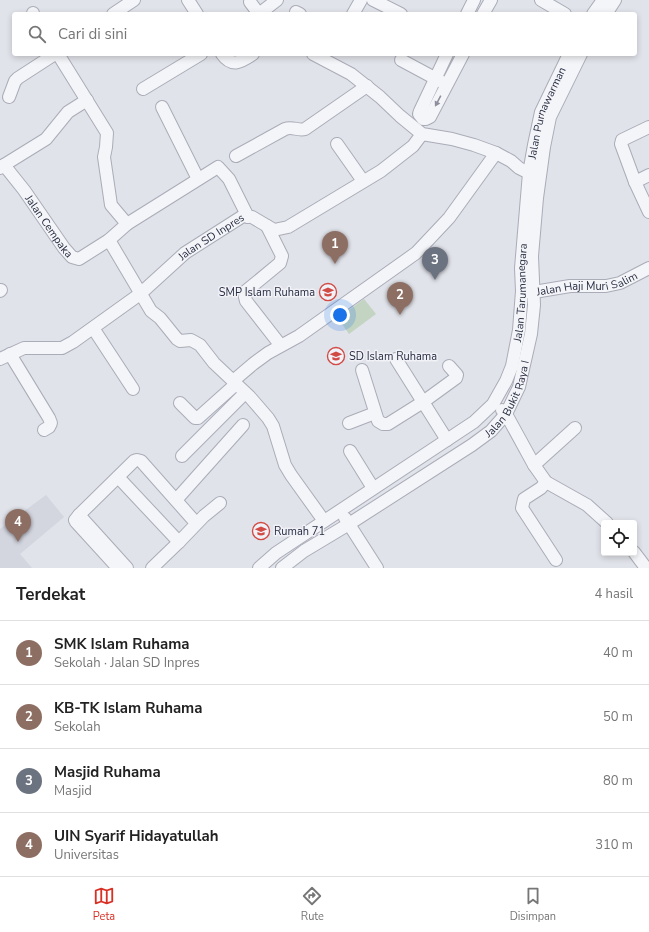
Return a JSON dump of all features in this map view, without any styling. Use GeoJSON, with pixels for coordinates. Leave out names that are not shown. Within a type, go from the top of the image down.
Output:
{"type":"FeatureCollection","features":[{"type":"Feature","properties":{"kind":"street"},"geometry":{"type":"LineString","coordinates":[[116,12],[134,0]]}},
{"type":"Feature","properties":{"kind":"street"},"geometry":{"type":"LineString","coordinates":[[188,0],[196,12]]}},
{"type":"Feature","properties":{"kind":"street"},"geometry":{"type":"LineString","coordinates":[[262,12],[277,0]]}},
{"type":"Feature","properties":{"kind":"street"},"geometry":{"type":"LineString","coordinates":[[354,12],[361,0]]}},
{"type":"Feature","properties":{"kind":"street"},"geometry":{"type":"LineString","coordinates":[[373,0],[396,12]]}},
{"type":"Feature","properties":{"kind":"street"},"geometry":{"type":"LineString","coordinates":[[467,12],[474,0]]}},
{"type":"Feature","properties":{"kind":"street"},"geometry":{"type":"LineString","coordinates":[[484,12],[490,0]]}},
{"type":"Feature","properties":{"kind":"street"},"geometry":{"type":"LineString","coordinates":[[541,0],[562,12]]}},
{"type":"Feature","properties":{"kind":"street"},"geometry":{"type":"LineString","coordinates":[[250,2],[258,12]]}},
{"type":"Feature","properties":{"kind":"street"},"geometry":{"type":"LineString","coordinates":[[596,12],[608,4]]}},
{"type":"Feature","properties":{"kind":"street"},"geometry":{"type":"LineString","coordinates":[[10,97],[15,81],[18,78],[54,56]]}},
{"type":"Feature","properties":{"kind":"street"},"geometry":{"type":"LineString","coordinates":[[58,56],[73,77],[106,133],[106,148],[104,157],[111,205],[127,224]]}},
{"type":"Feature","properties":{"kind":"street"},"geometry":{"type":"LineString","coordinates":[[143,89],[198,56]]}},
{"type":"Feature","properties":{"kind":"street"},"geometry":{"type":"LineString","coordinates":[[223,56],[226,60],[234,63],[250,56]]}},
{"type":"Feature","properties":{"kind":"street"},"geometry":{"type":"LineString","coordinates":[[445,56],[419,114],[423,119],[430,117],[462,56]]}},
{"type":"Feature","properties":{"kind":"street","name":"Jalan Purnawarman"},"geometry":{"type":"LineString","coordinates":[[529,173],[541,112],[568,56]]}},
{"type":"Feature","properties":{"kind":"street","name":"Jalan Bukit Raya I"},"geometry":{"type":"LineString","coordinates":[[282,568],[344,518],[472,445],[491,431],[500,409],[519,388],[531,334],[534,305],[528,292],[537,198],[550,117],[580,56]]}},
{"type":"Feature","properties":{"kind":"street"},"geometry":{"type":"LineString","coordinates":[[326,57],[336,65],[352,74],[422,134],[452,139],[496,153],[529,173]]}},
{"type":"Feature","properties":{"kind":"street"},"geometry":{"type":"LineString","coordinates":[[400,60],[447,84]]}},
{"type":"Feature","properties":{"kind":"street"},"geometry":{"type":"LineString","coordinates":[[236,156],[285,128],[290,127],[301,130],[305,129],[366,86]]}},
{"type":"Feature","properties":{"kind":"street"},"geometry":{"type":"LineString","coordinates":[[2,166],[46,138],[68,112],[87,100]]}},
{"type":"Feature","properties":{"kind":"street"},"geometry":{"type":"LineString","coordinates":[[162,107],[198,179]]}},
{"type":"Feature","properties":{"kind":"street"},"geometry":{"type":"LineString","coordinates":[[649,127],[622,140],[621,142],[635,182],[649,212]]}},
{"type":"Feature","properties":{"kind":"street","name":"Jalan SD Inpres"},"geometry":{"type":"LineString","coordinates":[[5,356],[24,348],[62,348],[93,328],[140,294],[185,253],[243,216],[274,230],[288,226],[394,162],[412,146],[422,134]]}},
{"type":"Feature","properties":{"kind":"street"},"geometry":{"type":"LineString","coordinates":[[337,144],[363,181]]}},
{"type":"Feature","properties":{"kind":"street"},"geometry":{"type":"LineString","coordinates":[[180,403],[195,418],[198,418],[253,364],[268,353],[299,336],[416,253],[449,218],[496,153]]}},
{"type":"Feature","properties":{"kind":"street","name":"Jalan Cempaka"},"geometry":{"type":"LineString","coordinates":[[2,166],[24,190],[64,248],[72,257],[79,259],[109,240],[127,224],[218,167],[229,179],[248,217]]}},
{"type":"Feature","properties":{"kind":"street","name":"Jalan Tarumanegara"},"geometry":{"type":"LineString","coordinates":[[344,518],[373,488],[474,422],[500,409],[506,380],[512,366],[528,292],[521,268],[529,173]]}},
{"type":"Feature","properties":{"kind":"street"},"geometry":{"type":"LineString","coordinates":[[635,182],[649,175]]}},
{"type":"Feature","properties":{"kind":"street"},"geometry":{"type":"LineString","coordinates":[[267,226],[282,256],[282,259],[280,263],[246,291],[245,297],[246,301],[278,342]]}},
{"type":"Feature","properties":{"kind":"street"},"geometry":{"type":"LineString","coordinates":[[109,240],[151,311],[160,318],[174,336],[180,341],[191,340],[200,345],[214,363],[245,393],[270,422],[291,475],[324,521]]}},
{"type":"Feature","properties":{"kind":"street","name":"Jalan Haji Muri Salim"},"geometry":{"type":"LineString","coordinates":[[528,292],[570,286],[606,286],[620,283],[649,268]]}},
{"type":"Feature","properties":{"kind":"street"},"geometry":{"type":"LineString","coordinates":[[93,328],[133,390]]}},
{"type":"Feature","properties":{"kind":"street"},"geometry":{"type":"LineString","coordinates":[[5,356],[49,418],[51,423],[49,427],[44,430]]}},
{"type":"Feature","properties":{"kind":"street"},"geometry":{"type":"LineString","coordinates":[[396,359],[447,440]]}},
{"type":"Feature","properties":{"kind":"street"},"geometry":{"type":"LineString","coordinates":[[362,370],[378,421],[383,424],[388,424],[423,402],[456,378],[457,375],[449,366]]}},
{"type":"Feature","properties":{"kind":"street"},"geometry":{"type":"LineString","coordinates":[[506,380],[519,388]]}},
{"type":"Feature","properties":{"kind":"street"},"geometry":{"type":"LineString","coordinates":[[182,456],[245,393]]}},
{"type":"Feature","properties":{"kind":"street"},"geometry":{"type":"LineString","coordinates":[[500,409],[546,482],[587,505],[604,520]]}},
{"type":"Feature","properties":{"kind":"street"},"geometry":{"type":"LineString","coordinates":[[349,423],[375,412]]}},
{"type":"Feature","properties":{"kind":"street"},"geometry":{"type":"LineString","coordinates":[[176,500],[243,425]]}},
{"type":"Feature","properties":{"kind":"street"},"geometry":{"type":"LineString","coordinates":[[534,465],[575,428]]}},
{"type":"Feature","properties":{"kind":"street"},"geometry":{"type":"LineString","coordinates":[[350,451],[373,488]]}},
{"type":"Feature","properties":{"kind":"street"},"geometry":{"type":"LineString","coordinates":[[119,566],[75,520],[134,461],[142,461],[196,524]]}},
{"type":"Feature","properties":{"kind":"street"},"geometry":{"type":"LineString","coordinates":[[118,477],[179,542]]}},
{"type":"Feature","properties":{"kind":"street"},"geometry":{"type":"LineString","coordinates":[[546,482],[524,499],[522,508],[556,560]]}},
{"type":"Feature","properties":{"kind":"street"},"geometry":{"type":"LineString","coordinates":[[152,568],[196,524],[220,503]]}},
{"type":"Feature","properties":{"kind":"street"},"geometry":{"type":"LineString","coordinates":[[259,568],[276,553],[324,521],[344,518],[377,568]]}},
{"type":"Feature","properties":{"kind":"street"},"geometry":{"type":"LineString","coordinates":[[637,556],[646,568]]}},
{"type":"Feature","properties":{"kind":"shaded area"},"geometry":{"type":"Polygon","coordinates":[[[46,495],[64,517],[20,554],[32,568],[0,568],[0,529],[46,495]]]}},
{"type":"Feature","properties":{"kind":"green space"},"geometry":{"type":"Polygon","coordinates":[[[364,299],[376,314],[349,334],[338,318],[364,299]]]}},
{"type":"Feature","properties":{"kind":"place","name":"SMK Islam Ruhama"},"geometry":{"type":"Point","coordinates":[335,264]}},
{"type":"Feature","properties":{"kind":"place","name":"Masjid Ruhama"},"geometry":{"type":"Point","coordinates":[435,280]}},
{"type":"Feature","properties":{"kind":"place","name":"SMP Islam Ruhama"},"geometry":{"type":"Point","coordinates":[328,292]}},
{"type":"Feature","properties":{"kind":"place","name":"KB-TK Islam Ruhama"},"geometry":{"type":"Point","coordinates":[400,315]}},
{"type":"Feature","properties":{"kind":"place","name":"SD Islam Ruhama"},"geometry":{"type":"Point","coordinates":[336,356]}},
{"type":"Feature","properties":{"kind":"place","name":"Rumah 71"},"geometry":{"type":"Point","coordinates":[261,531]}},
{"type":"Feature","properties":{"kind":"place","name":"UIN Syarif Hidayatullah"},"geometry":{"type":"Point","coordinates":[18,542]}}]}
